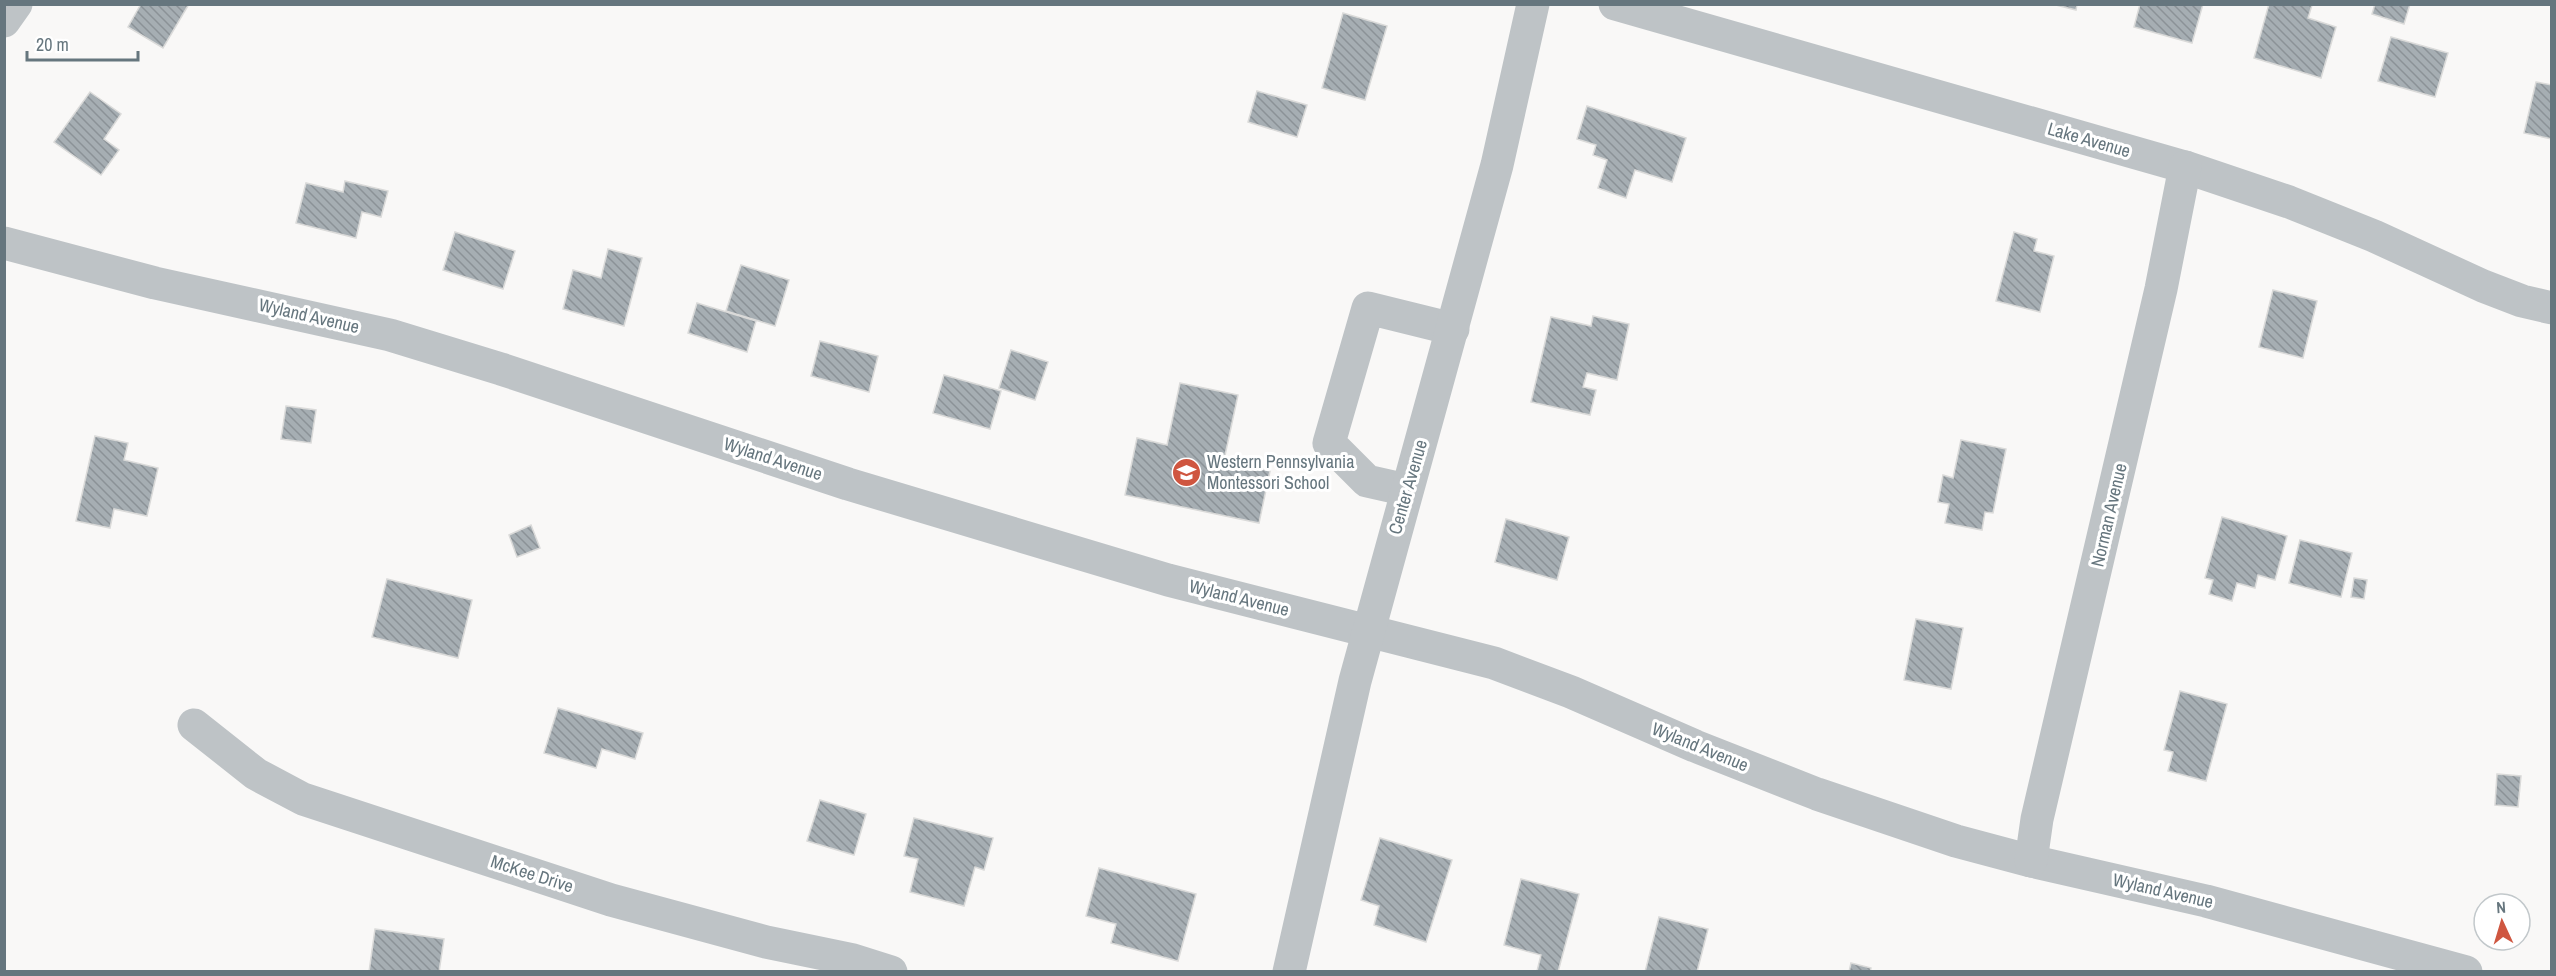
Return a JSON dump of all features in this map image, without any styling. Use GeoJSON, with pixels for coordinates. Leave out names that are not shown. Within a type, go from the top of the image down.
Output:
{"type":"FeatureCollection","features":[{"type":"Feature","properties":{"kind":"street"},"geometry":{"type":"LineString","coordinates":[[4,21],[16,4]]}},
{"type":"Feature","properties":{"kind":"street","name":"Center Avenue"},"geometry":{"type":"LineString","coordinates":[[1289,972],[1368,630],[1497,165],[1533,4]]}},
{"type":"Feature","properties":{"kind":"street","name":"Lake Avenue"},"geometry":{"type":"LineString","coordinates":[[1615,4],[2185,167],[2289,202],[2374,236],[2483,286],[2522,301],[2552,308]]}},
{"type":"Feature","properties":{"kind":"street","name":"Norman Avenue"},"geometry":{"type":"LineString","coordinates":[[2031,861],[2037,819],[2161,289],[2185,167]]}},
{"type":"Feature","properties":{"kind":"street","name":"Wyland Avenue"},"geometry":{"type":"LineString","coordinates":[[4,243],[155,283],[390,335],[513,373],[837,480],[1168,580],[1494,663],[1571,692],[1695,746],[1856,809],[1956,841],[2031,861],[2206,901],[2466,972]]}},
{"type":"Feature","properties":{"kind":"street"},"geometry":{"type":"LineString","coordinates":[[1407,490],[1367,481],[1329,443],[1368,309],[1453,329]]}},
{"type":"Feature","properties":{"kind":"street","name":"McKee Drive"},"geometry":{"type":"LineString","coordinates":[[195,725],[256,774],[303,799],[611,900],[766,942],[853,960],[891,972]]}},
{"type":"Feature","properties":{"kind":"building"},"geometry":{"type":"Polygon","coordinates":[[[141,4],[189,4],[163,48],[128,27],[141,4]]]}},
{"type":"Feature","properties":{"kind":"building"},"geometry":{"type":"Polygon","coordinates":[[[2052,4],[2077,4],[2076,10],[2052,4]]]}},
{"type":"Feature","properties":{"kind":"building"},"geometry":{"type":"Polygon","coordinates":[[[2140,4],[2203,4],[2192,43],[2134,27],[2140,4]]]}},
{"type":"Feature","properties":{"kind":"building"},"geometry":{"type":"Polygon","coordinates":[[[2269,4],[2312,5],[2308,18],[2336,27],[2321,78],[2254,58],[2269,4]]]}},
{"type":"Feature","properties":{"kind":"building"},"geometry":{"type":"Polygon","coordinates":[[[2375,4],[2410,4],[2404,24],[2372,14],[2375,4]]]}},
{"type":"Feature","properties":{"kind":"building"},"geometry":{"type":"Polygon","coordinates":[[[1343,13],[1387,26],[1365,100],[1322,88],[1343,13]]]}},
{"type":"Feature","properties":{"kind":"building"},"geometry":{"type":"Polygon","coordinates":[[[2391,37],[2448,53],[2435,97],[2378,81],[2391,37]]]}},
{"type":"Feature","properties":{"kind":"building"},"geometry":{"type":"Polygon","coordinates":[[[2536,82],[2552,85],[2552,139],[2524,133],[2536,82]]]}},
{"type":"Feature","properties":{"kind":"building"},"geometry":{"type":"Polygon","coordinates":[[[1257,91],[1307,105],[1297,137],[1248,122],[1257,91]]]}},
{"type":"Feature","properties":{"kind":"building"},"geometry":{"type":"Polygon","coordinates":[[[90,92],[121,114],[104,139],[119,150],[101,175],[54,142],[90,92]]]}},
{"type":"Feature","properties":{"kind":"building"},"geometry":{"type":"Polygon","coordinates":[[[1587,106],[1686,138],[1672,182],[1635,170],[1626,198],[1598,188],[1607,160],[1593,155],[1596,145],[1577,139],[1587,106]]]}},
{"type":"Feature","properties":{"kind":"building"},"geometry":{"type":"Polygon","coordinates":[[[345,181],[388,191],[381,217],[362,212],[356,238],[296,223],[306,183],[343,192],[345,181]]]}},
{"type":"Feature","properties":{"kind":"building"},"geometry":{"type":"Polygon","coordinates":[[[455,232],[515,251],[503,289],[443,270],[455,232]]]}},
{"type":"Feature","properties":{"kind":"building"},"geometry":{"type":"Polygon","coordinates":[[[2014,232],[2037,239],[2034,251],[2054,256],[2040,312],[1996,301],[2014,232]]]}},
{"type":"Feature","properties":{"kind":"building"},"geometry":{"type":"Polygon","coordinates":[[[608,249],[642,258],[624,326],[563,309],[573,270],[601,278],[608,249]]]}},
{"type":"Feature","properties":{"kind":"building"},"geometry":{"type":"Polygon","coordinates":[[[741,265],[789,280],[775,326],[726,311],[741,265]]]}},
{"type":"Feature","properties":{"kind":"building"},"geometry":{"type":"Polygon","coordinates":[[[2273,290],[2317,301],[2303,358],[2259,347],[2273,290]]]}},
{"type":"Feature","properties":{"kind":"building"},"geometry":{"type":"Polygon","coordinates":[[[697,303],[756,321],[747,352],[688,333],[697,303]]]}},
{"type":"Feature","properties":{"kind":"building"},"geometry":{"type":"Polygon","coordinates":[[[1593,316],[1629,324],[1617,380],[1587,373],[1583,387],[1596,390],[1590,415],[1531,402],[1551,317],[1591,326],[1593,316]]]}},
{"type":"Feature","properties":{"kind":"building"},"geometry":{"type":"Polygon","coordinates":[[[820,341],[878,356],[869,392],[811,376],[820,341]]]}},
{"type":"Feature","properties":{"kind":"building"},"geometry":{"type":"Polygon","coordinates":[[[1011,350],[1048,362],[1035,400],[999,388],[1011,350]]]}},
{"type":"Feature","properties":{"kind":"building"},"geometry":{"type":"Polygon","coordinates":[[[944,375],[1001,391],[990,429],[933,413],[944,375]]]}},
{"type":"Feature","properties":{"kind":"building"},"geometry":{"type":"Polygon","coordinates":[[[1180,383],[1238,395],[1224,460],[1270,471],[1259,523],[1125,495],[1137,438],[1167,445],[1180,383]]]}},
{"type":"Feature","properties":{"kind":"building"},"geometry":{"type":"Polygon","coordinates":[[[286,406],[316,410],[311,443],[281,439],[286,406]]]}},
{"type":"Feature","properties":{"kind":"building"},"geometry":{"type":"Polygon","coordinates":[[[95,436],[128,443],[124,460],[158,468],[147,516],[114,509],[110,528],[76,521],[95,436]]]}},
{"type":"Feature","properties":{"kind":"building"},"geometry":{"type":"Polygon","coordinates":[[[1961,440],[2006,449],[1993,513],[1985,512],[1982,530],[1945,523],[1949,504],[1938,502],[1943,475],[1953,478],[1961,440]]]}},
{"type":"Feature","properties":{"kind":"building"},"geometry":{"type":"Polygon","coordinates":[[[2222,517],[2287,536],[2275,580],[2258,575],[2255,588],[2237,583],[2232,601],[2209,594],[2213,580],[2205,578],[2222,517]]]}},
{"type":"Feature","properties":{"kind":"building"},"geometry":{"type":"Polygon","coordinates":[[[1506,519],[1569,537],[1557,580],[1495,562],[1506,519]]]}},
{"type":"Feature","properties":{"kind":"building"},"geometry":{"type":"Polygon","coordinates":[[[531,525],[540,548],[517,557],[509,535],[531,525]]]}},
{"type":"Feature","properties":{"kind":"building"},"geometry":{"type":"Polygon","coordinates":[[[2300,540],[2352,553],[2341,597],[2289,583],[2300,540]]]}},
{"type":"Feature","properties":{"kind":"building"},"geometry":{"type":"Polygon","coordinates":[[[2354,578],[2367,580],[2364,599],[2351,597],[2354,578]]]}},
{"type":"Feature","properties":{"kind":"building"},"geometry":{"type":"Polygon","coordinates":[[[387,579],[472,600],[458,658],[372,637],[387,579]]]}},
{"type":"Feature","properties":{"kind":"building"},"geometry":{"type":"Polygon","coordinates":[[[1916,619],[1963,628],[1951,689],[1904,680],[1916,619]]]}},
{"type":"Feature","properties":{"kind":"building"},"geometry":{"type":"Polygon","coordinates":[[[2180,691],[2227,704],[2206,781],[2168,771],[2173,752],[2164,750],[2180,691]]]}},
{"type":"Feature","properties":{"kind":"building"},"geometry":{"type":"Polygon","coordinates":[[[558,708],[643,733],[635,759],[602,749],[596,768],[544,753],[558,708]]]}},
{"type":"Feature","properties":{"kind":"building"},"geometry":{"type":"Polygon","coordinates":[[[2497,774],[2521,776],[2518,807],[2495,805],[2497,774]]]}},
{"type":"Feature","properties":{"kind":"building"},"geometry":{"type":"Polygon","coordinates":[[[820,800],[866,814],[854,855],[807,841],[820,800]]]}},
{"type":"Feature","properties":{"kind":"building"},"geometry":{"type":"Polygon","coordinates":[[[914,818],[993,838],[984,870],[975,867],[964,906],[910,892],[918,859],[904,856],[914,818]]]}},
{"type":"Feature","properties":{"kind":"building"},"geometry":{"type":"Polygon","coordinates":[[[1380,838],[1452,860],[1426,942],[1374,925],[1379,906],[1361,900],[1380,838]]]}},
{"type":"Feature","properties":{"kind":"building"},"geometry":{"type":"Polygon","coordinates":[[[1099,868],[1196,894],[1178,961],[1111,943],[1116,924],[1086,916],[1099,868]]]}},
{"type":"Feature","properties":{"kind":"building"},"geometry":{"type":"Polygon","coordinates":[[[1521,879],[1579,894],[1558,972],[1537,971],[1541,955],[1504,945],[1521,879]]]}},
{"type":"Feature","properties":{"kind":"building"},"geometry":{"type":"Polygon","coordinates":[[[1659,917],[1708,929],[1697,972],[1645,972],[1659,917]]]}},
{"type":"Feature","properties":{"kind":"building"},"geometry":{"type":"Polygon","coordinates":[[[375,929],[444,939],[439,972],[369,972],[375,929]]]}},
{"type":"Feature","properties":{"kind":"building"},"geometry":{"type":"Polygon","coordinates":[[[1851,963],[1871,968],[1870,972],[1849,972],[1851,963]]]}},
{"type":"Feature","properties":{"kind":"place","name":"Western Pennsylvania Montessori School"},"geometry":{"type":"Point","coordinates":[1186,472]}}]}
